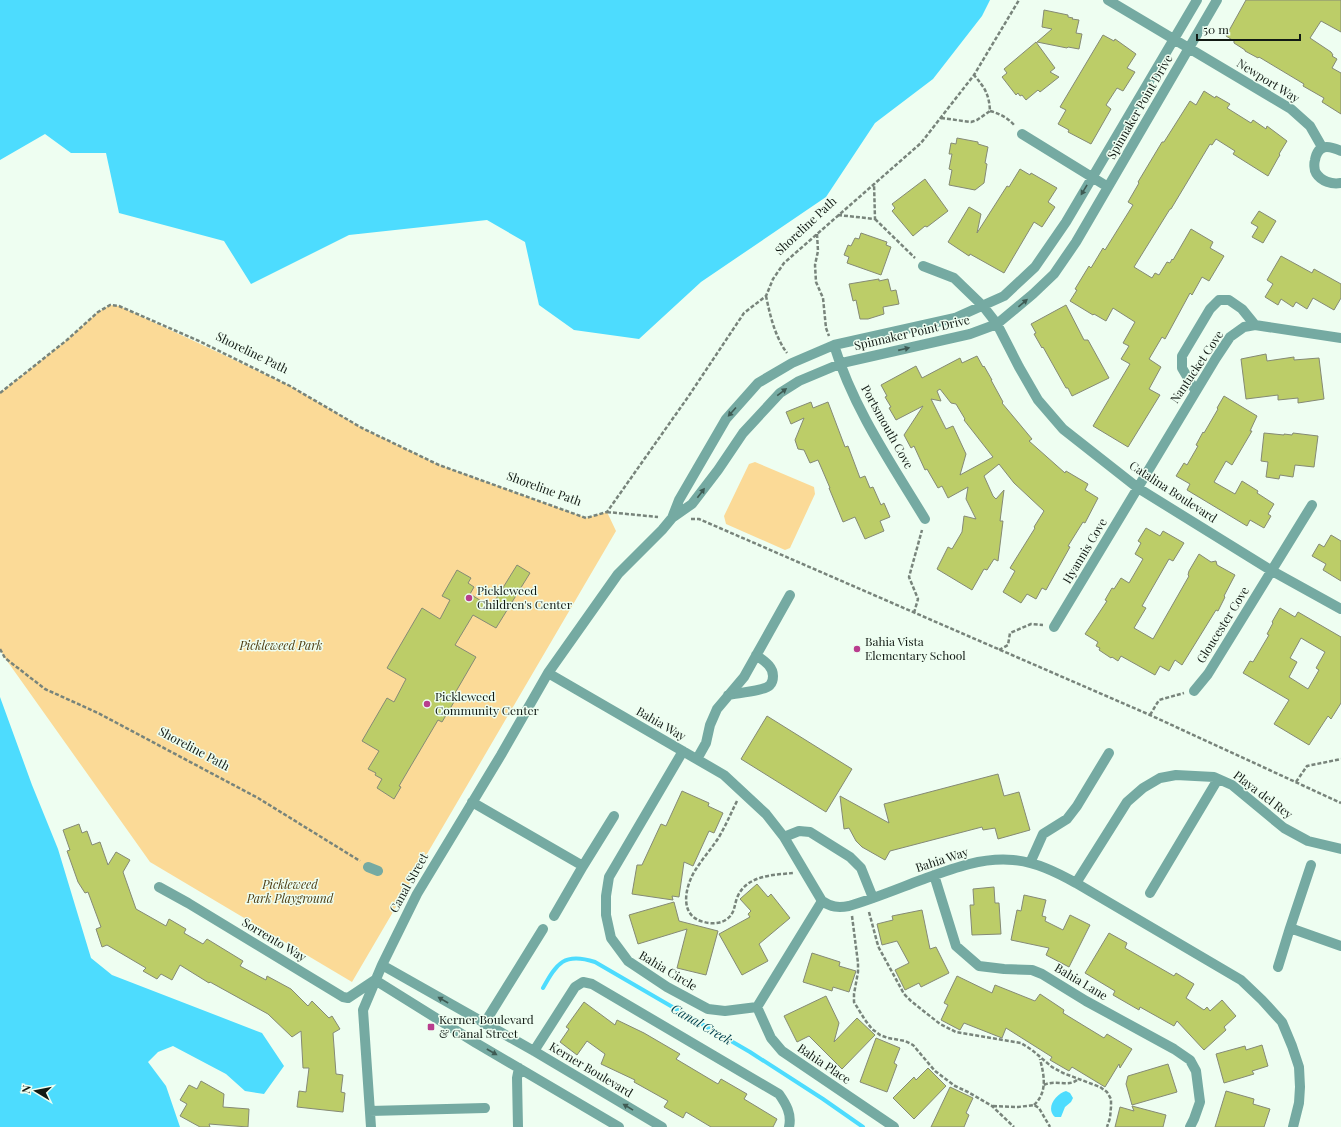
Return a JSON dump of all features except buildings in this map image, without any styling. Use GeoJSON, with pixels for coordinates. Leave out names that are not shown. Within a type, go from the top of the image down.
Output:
{"type":"FeatureCollection","features":[{"type":"Feature","properties":{"kind":"street","name":"Newport Way"},"geometry":{"type":"LineString","coordinates":[[1108,0],[1291,109],[1310,126],[1322,147]]}},
{"type":"Feature","properties":{"kind":"street","name":"Spinnaker Point Drive"},"geometry":{"type":"LineString","coordinates":[[672,518],[679,500],[726,419],[758,383],[792,363],[834,345],[955,318],[1004,296],[1035,266],[1066,222],[1197,0]]}},
{"type":"Feature","properties":{"kind":"street","name":"Spinnaker Point Drive"},"geometry":{"type":"LineString","coordinates":[[548,673],[618,574],[672,518],[692,504],[718,470],[743,432],[780,393],[799,381],[840,364],[970,334],[997,324],[1054,274],[1076,242],[1217,0]]}},
{"type":"Feature","properties":{"kind":"street"},"geometry":{"type":"LineString","coordinates":[[1022,134],[1108,187]]}},
{"type":"Feature","properties":{"kind":"street"},"geometry":{"type":"LineString","coordinates":[[1341,151],[1329,147],[1322,147],[1317,152],[1314,162],[1316,173],[1325,181],[1334,184],[1341,183]]}},
{"type":"Feature","properties":{"kind":"street","name":"Catalina Boulevard"},"geometry":{"type":"LineString","coordinates":[[923,266],[954,278],[983,306],[997,324],[1038,400],[1063,429],[1138,488],[1272,571],[1341,609]]}},
{"type":"Feature","properties":{"kind":"street"},"geometry":{"type":"LineString","coordinates":[[1195,390],[1182,368],[1182,356],[1210,309],[1219,300],[1229,300],[1242,308],[1255,325],[1341,338]]}},
{"type":"Feature","properties":{"kind":"street","name":"Nantucket Cove"},"geometry":{"type":"LineString","coordinates":[[1138,488],[1195,390],[1230,337],[1244,327],[1255,325]]}},
{"type":"Feature","properties":{"kind":"street","name":"Portsmouth Cove"},"geometry":{"type":"LineString","coordinates":[[834,345],[840,364],[861,411],[924,519]]}},
{"type":"Feature","properties":{"kind":"street","name":"Hyannis Cove"},"geometry":{"type":"LineString","coordinates":[[1054,627],[1138,488]]}},
{"type":"Feature","properties":{"kind":"street","name":"Gloucester Cove"},"geometry":{"type":"LineString","coordinates":[[1194,691],[1208,674],[1312,506]]}},
{"type":"Feature","properties":{"kind":"street"},"geometry":{"type":"LineString","coordinates":[[697,759],[706,743],[710,725],[717,709],[744,677],[790,595]]}},
{"type":"Feature","properties":{"kind":"street"},"geometry":{"type":"LineString","coordinates":[[728,695],[763,689],[770,685],[773,679],[773,671],[767,662],[756,655]]}},
{"type":"Feature","properties":{"kind":"street","name":"Bahia Way"},"geometry":{"type":"LineString","coordinates":[[548,673],[724,775],[766,814],[784,837],[822,901],[830,906],[849,906],[953,868],[979,861],[1007,860],[1030,863],[1053,871],[1076,883],[1241,980],[1282,1022],[1299,1067],[1299,1103],[1293,1127]]}},
{"type":"Feature","properties":{"kind":"street","name":"Canal Street"},"geometry":{"type":"LineString","coordinates":[[371,1127],[363,1010],[382,964],[417,894],[501,755],[548,673]]}},
{"type":"Feature","properties":{"kind":"street","name":"Bahia Circle"},"geometry":{"type":"LineString","coordinates":[[683,751],[609,877],[606,896],[606,915],[611,938],[628,961],[667,987],[708,1009],[724,1011],[757,1007]]}},
{"type":"Feature","properties":{"kind":"street"},"geometry":{"type":"LineString","coordinates":[[1030,863],[1043,834],[1067,819],[1109,753]]}},
{"type":"Feature","properties":{"kind":"street","name":"Playa del Rey"},"geometry":{"type":"LineString","coordinates":[[1076,883],[1127,802],[1143,788],[1160,778],[1176,775],[1214,777],[1232,785],[1284,828],[1308,841],[1341,849]]}},
{"type":"Feature","properties":{"kind":"street"},"geometry":{"type":"LineString","coordinates":[[1150,894],[1218,779]]}},
{"type":"Feature","properties":{"kind":"street"},"geometry":{"type":"LineString","coordinates":[[472,802],[584,866]]}},
{"type":"Feature","properties":{"kind":"street"},"geometry":{"type":"LineString","coordinates":[[554,916],[614,816]]}},
{"type":"Feature","properties":{"kind":"street"},"geometry":{"type":"LineString","coordinates":[[784,837],[799,831],[810,832],[850,857],[861,868],[870,899]]}},
{"type":"Feature","properties":{"kind":"street"},"geometry":{"type":"LineString","coordinates":[[1278,967],[1311,865]]}},
{"type":"Feature","properties":{"kind":"street"},"geometry":{"type":"LineString","coordinates":[[368,867],[378,870]]}},
{"type":"Feature","properties":{"kind":"street","name":"Bahia Lane"},"geometry":{"type":"LineString","coordinates":[[934,875],[956,946],[979,966],[1032,970],[1042,974],[1086,1001],[1174,1049],[1190,1060],[1196,1072],[1200,1102],[1190,1127]]}},
{"type":"Feature","properties":{"kind":"street","name":"Sorrento Way"},"geometry":{"type":"LineString","coordinates":[[159,887],[343,997],[348,998],[375,980]]}},
{"type":"Feature","properties":{"kind":"street"},"geometry":{"type":"LineString","coordinates":[[757,1007],[822,901]]}},
{"type":"Feature","properties":{"kind":"street"},"geometry":{"type":"LineString","coordinates":[[1290,928],[1341,946]]}},
{"type":"Feature","properties":{"kind":"street"},"geometry":{"type":"LineString","coordinates":[[484,1024],[543,929]]}},
{"type":"Feature","properties":{"kind":"street","name":"Kerner Boulevard"},"geometry":{"type":"LineString","coordinates":[[382,964],[484,1024],[534,1051],[662,1127]]}},
{"type":"Feature","properties":{"kind":"street"},"geometry":{"type":"LineString","coordinates":[[375,980],[476,1043],[619,1127]]}},
{"type":"Feature","properties":{"kind":"street"},"geometry":{"type":"LineString","coordinates":[[534,1051],[574,987],[583,982],[592,984],[779,1094],[786,1105],[789,1114],[789,1127]]}},
{"type":"Feature","properties":{"kind":"street","name":"Bahia Place"},"geometry":{"type":"LineString","coordinates":[[757,1007],[771,1038],[782,1051],[894,1127]]}},
{"type":"Feature","properties":{"kind":"street"},"geometry":{"type":"LineString","coordinates":[[518,1127],[517,1078],[519,1068]]}},
{"type":"Feature","properties":{"kind":"street"},"geometry":{"type":"LineString","coordinates":[[370,1111],[485,1108]]}},
{"type":"Feature","properties":{"kind":"path","name":"Shoreline Path"},"geometry":{"type":"LineString","coordinates":[[0,393],[67,340],[98,312],[110,306],[120,306],[199,341],[276,379],[362,428],[439,465],[586,518],[607,512],[688,397],[744,313],[766,296],[773,279],[784,263],[921,142],[974,75],[1019,0]]}},
{"type":"Feature","properties":{"kind":"path"},"geometry":{"type":"LineString","coordinates":[[974,75],[986,89],[990,101],[990,111]]}},
{"type":"Feature","properties":{"kind":"path"},"geometry":{"type":"LineString","coordinates":[[940,118],[971,122],[977,120],[990,111]]}},
{"type":"Feature","properties":{"kind":"path"},"geometry":{"type":"LineString","coordinates":[[990,111],[1008,118],[1022,134]]}},
{"type":"Feature","properties":{"kind":"path"},"geometry":{"type":"LineString","coordinates":[[874,183],[875,220]]}},
{"type":"Feature","properties":{"kind":"path"},"geometry":{"type":"LineString","coordinates":[[838,214],[875,220],[923,266]]}},
{"type":"Feature","properties":{"kind":"path"},"geometry":{"type":"LineString","coordinates":[[817,233],[818,251],[815,265],[816,282],[823,298],[826,328],[834,345]]}},
{"type":"Feature","properties":{"kind":"path"},"geometry":{"type":"LineString","coordinates":[[766,296],[770,313],[782,346],[788,354]]}},
{"type":"Feature","properties":{"kind":"path"},"geometry":{"type":"LineString","coordinates":[[607,512],[699,519],[1150,715],[1341,803]]}},
{"type":"Feature","properties":{"kind":"path"},"geometry":{"type":"LineString","coordinates":[[914,613],[918,599],[909,577],[924,519]]}},
{"type":"Feature","properties":{"kind":"path"},"geometry":{"type":"LineString","coordinates":[[999,650],[1008,645],[1010,633],[1031,624],[1054,627]]}},
{"type":"Feature","properties":{"kind":"path","name":"Shoreline Path"},"geometry":{"type":"LineString","coordinates":[[0,649],[5,658],[46,689],[98,713],[258,798],[368,867]]}},
{"type":"Feature","properties":{"kind":"path"},"geometry":{"type":"LineString","coordinates":[[1150,715],[1158,700],[1194,691]]}},
{"type":"Feature","properties":{"kind":"path"},"geometry":{"type":"LineString","coordinates":[[1296,782],[1307,766],[1341,759]]}},
{"type":"Feature","properties":{"kind":"path"},"geometry":{"type":"LineString","coordinates":[[742,791],[718,838],[690,879],[686,896],[687,910],[692,916],[706,923],[716,923],[726,920],[732,915],[739,893],[752,881],[766,876],[805,872]]}},
{"type":"Feature","properties":{"kind":"path"},"geometry":{"type":"LineString","coordinates":[[870,899],[877,942],[900,988],[911,1001],[926,1012],[932,1019],[956,1032],[1021,1044],[1052,1067],[1100,1087],[1107,1092],[1111,1099],[1110,1118],[1107,1127]]}},
{"type":"Feature","properties":{"kind":"path"},"geometry":{"type":"LineString","coordinates":[[849,906],[853,922],[858,963],[854,1002],[865,1020],[880,1035],[905,1041],[913,1045],[935,1071],[955,1086],[992,1106],[1014,1127]]}},
{"type":"Feature","properties":{"kind":"path"},"geometry":{"type":"LineString","coordinates":[[1034,1105],[1041,1094],[1044,1085],[1040,1057]]}},
{"type":"Feature","properties":{"kind":"path"},"geometry":{"type":"LineString","coordinates":[[1044,1085],[1054,1082],[1070,1084],[1078,1079]]}},
{"type":"Feature","properties":{"kind":"path"},"geometry":{"type":"LineString","coordinates":[[992,1106],[1018,1107],[1034,1105],[1039,1108],[1050,1127]]}},
{"type":"Feature","properties":{"kind":"green space","name":"Pickleweed Park"},"geometry":{"type":"Polygon","coordinates":[[[110,305],[119,306],[290,386],[362,428],[439,465],[586,518],[607,512],[616,531],[352,982],[150,862],[0,649],[0,393],[67,340],[98,312],[110,305]]]}},
{"type":"Feature","properties":{"kind":"green space"},"geometry":{"type":"Polygon","coordinates":[[[755,462],[814,487],[815,494],[790,548],[785,550],[726,524],[724,516],[749,464],[755,462]]]}},
{"type":"Feature","properties":{"kind":"water"},"geometry":{"type":"Polygon","coordinates":[[[0,0],[990,0],[982,16],[933,79],[875,123],[826,197],[701,282],[639,339],[574,330],[539,305],[525,242],[487,220],[349,235],[251,284],[224,241],[119,213],[106,153],[71,153],[45,134],[0,160],[0,0]]]}},
{"type":"Feature","properties":{"kind":"water"},"geometry":{"type":"Polygon","coordinates":[[[0,697],[32,785],[58,849],[91,958],[112,975],[262,1033],[284,1066],[264,1094],[245,1091],[226,1074],[173,1046],[158,1052],[148,1062],[166,1086],[180,1127],[0,1127],[0,697]]]}},
{"type":"Feature","properties":{"kind":"water"},"geometry":{"type":"Polygon","coordinates":[[[1066,1091],[1070,1093],[1073,1098],[1065,1107],[1061,1117],[1055,1117],[1052,1113],[1051,1106],[1055,1098],[1066,1091]]]}},
{"type":"Feature","properties":{"kind":"waterway","name":"Canal Creek"},"geometry":{"type":"LineString","coordinates":[[543,988],[557,966],[563,962],[576,958],[595,962],[750,1052],[823,1099],[863,1127]]}},
{"type":"Feature","properties":{"kind":"place","name":"Pickleweed Children's Center"},"geometry":{"type":"Point","coordinates":[469,598]}},
{"type":"Feature","properties":{"kind":"place","name":"Bahia Vista Elementary School"},"geometry":{"type":"Point","coordinates":[857,649]}},
{"type":"Feature","properties":{"kind":"place","name":"Pickleweed Community Center"},"geometry":{"type":"Point","coordinates":[427,704]}},
{"type":"Feature","properties":{"kind":"place","name":"Kerner Boulevard & Canal Street"},"geometry":{"type":"Point","coordinates":[431,1027]}},
{"type":"Feature","properties":{"kind":"park label","name":"Pickleweed Park Playground"},"geometry":{"type":"Point","coordinates":[290,892]}}]}
